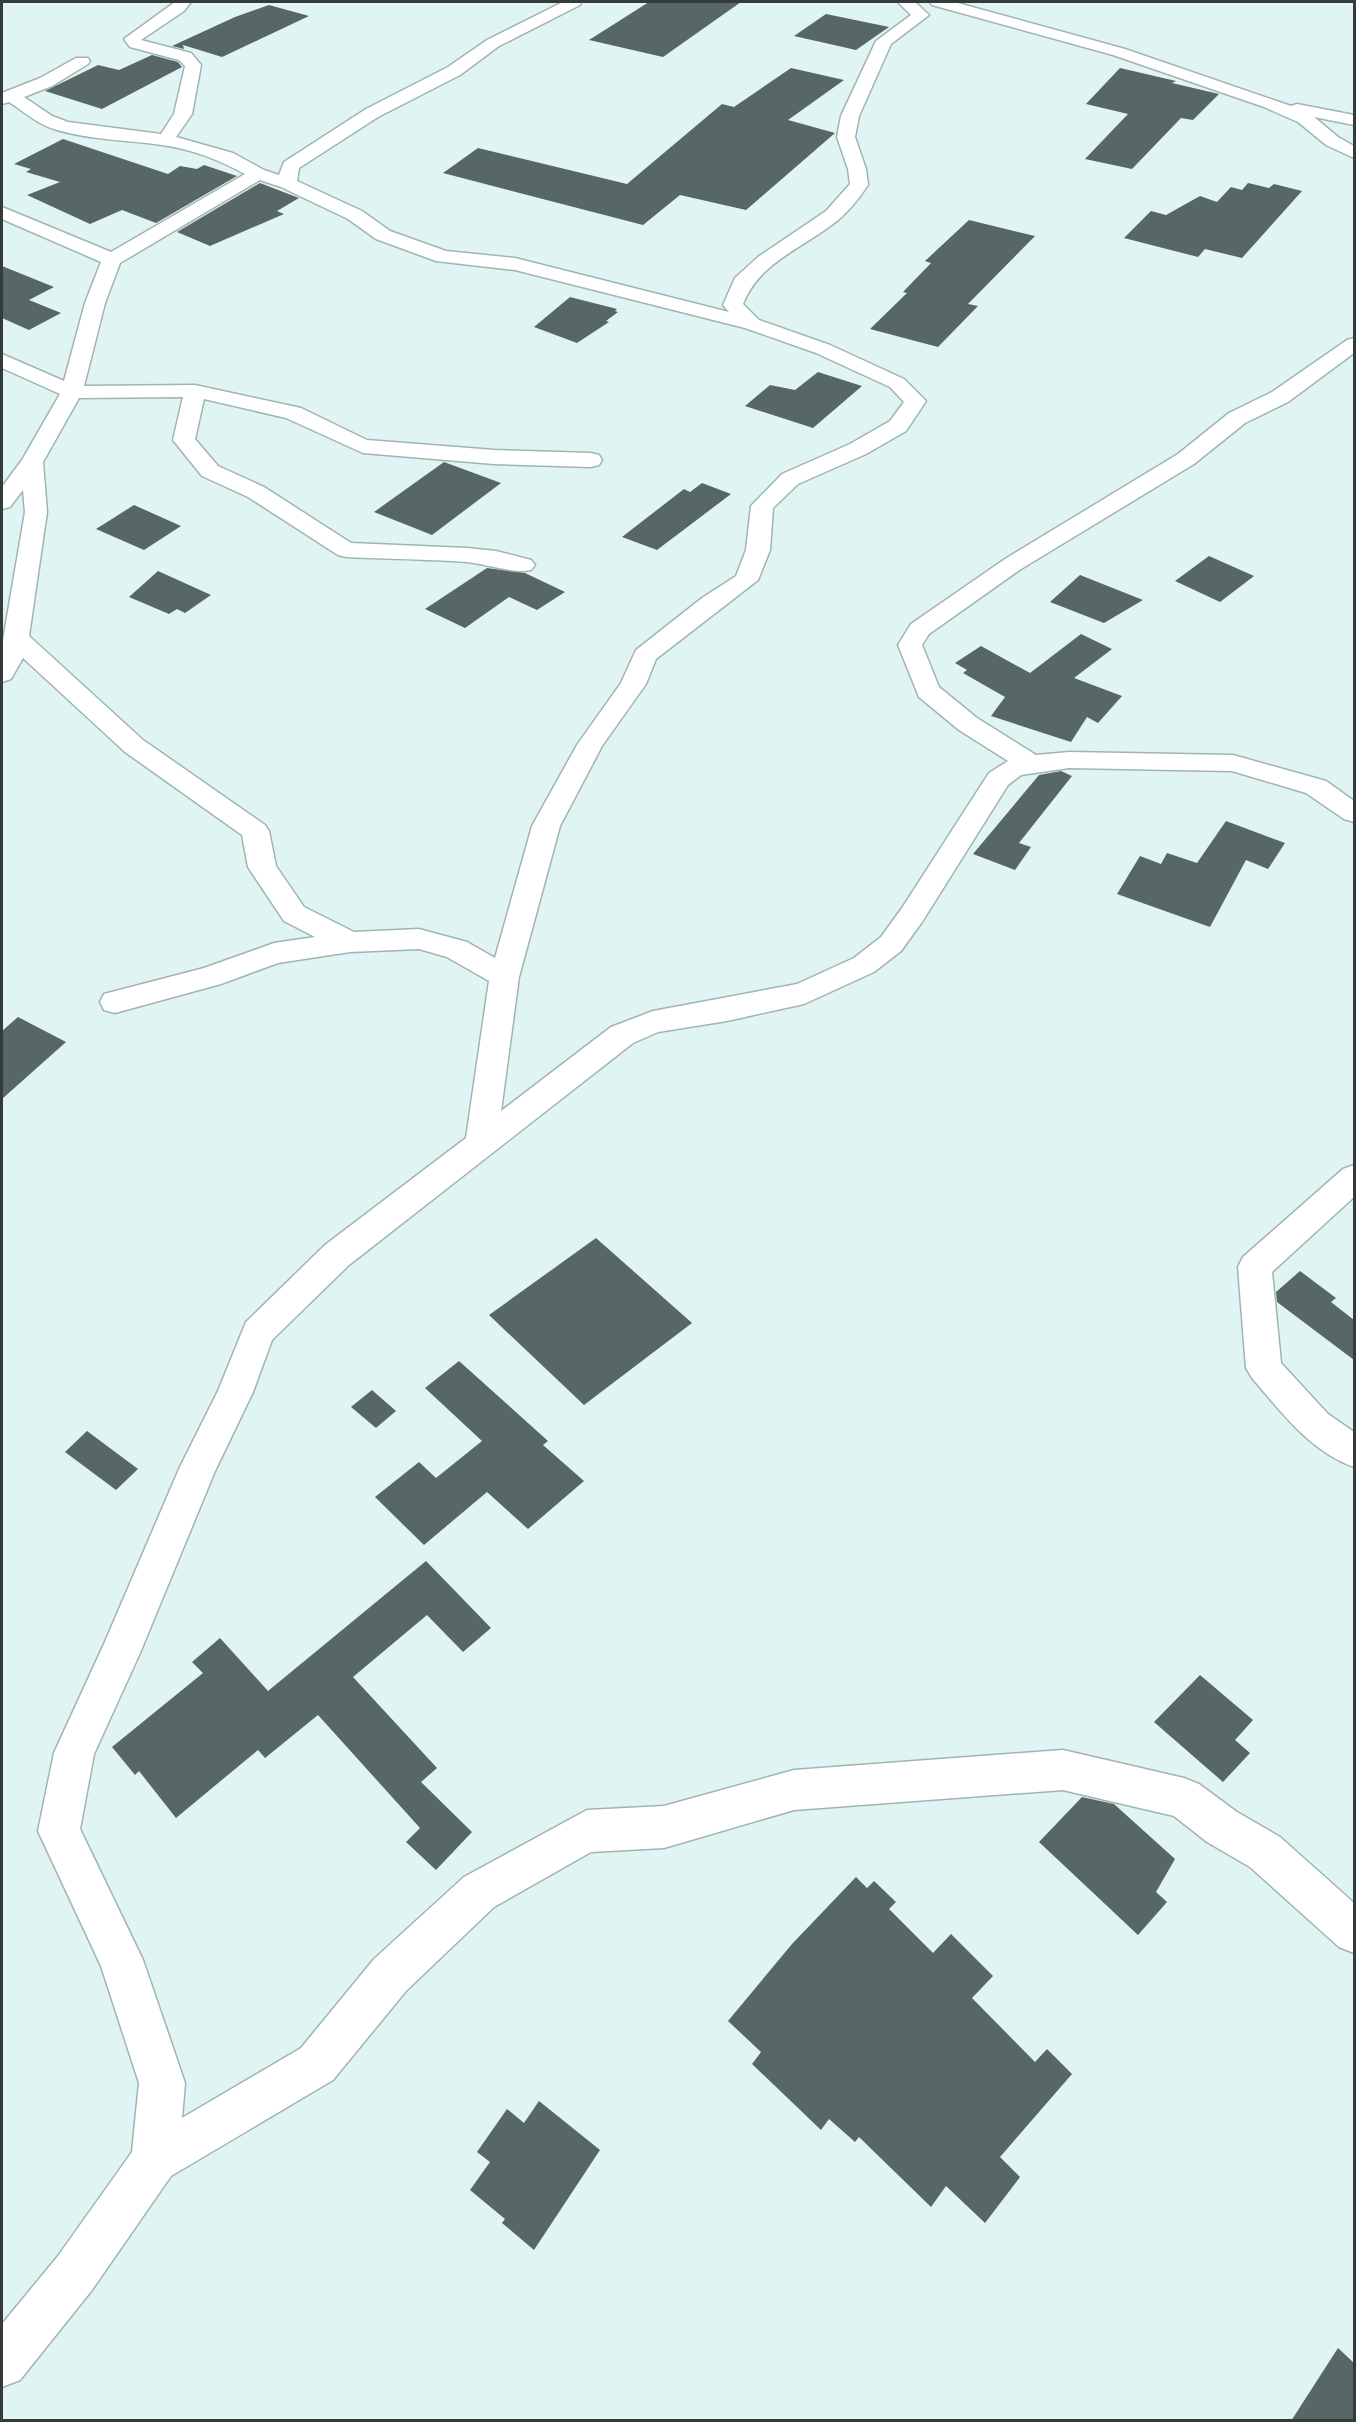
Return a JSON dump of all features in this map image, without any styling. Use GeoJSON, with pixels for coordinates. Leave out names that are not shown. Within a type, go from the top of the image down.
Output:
{"type":"FeatureCollection","features":[{"type":"Feature","properties":{"kind":"street"},"geometry":{"type":"LineString","coordinates":[[166,140],[183,114],[193,65],[185,56],[136,44],[132,39],[178,8],[183,2]]}},
{"type":"Feature","properties":{"kind":"street"},"geometry":{"type":"LineString","coordinates":[[287,183],[290,166],[322,144],[421,86],[454,71],[493,43],[574,2]]}},
{"type":"Feature","properties":{"kind":"street"},"geometry":{"type":"LineString","coordinates":[[752,324],[733,305],[742,282],[765,261],[833,215],[859,185],[857,169],[846,136],[850,116],[863,92],[869,69],[884,41],[921,15],[906,2]]}},
{"type":"Feature","properties":{"kind":"street"},"geometry":{"type":"LineString","coordinates":[[938,2],[1119,52],[1270,103],[1305,118],[1332,141],[1354,153]]}},
{"type":"Feature","properties":{"kind":"street"},"geometry":{"type":"LineString","coordinates":[[7,98],[46,82],[82,61]]}},
{"type":"Feature","properties":{"kind":"street"},"geometry":{"type":"LineString","coordinates":[[7,98],[26,104],[51,123],[100,133],[166,140],[227,157],[258,174],[287,183],[355,215],[383,236],[444,257],[515,264],[752,324],[823,349],[897,383],[915,401],[898,426],[858,449],[790,479],[762,506],[758,550],[746,580],[711,603],[645,656],[633,684],[590,746],[546,826],[504,977],[482,1143]]}},
{"type":"Feature","properties":{"kind":"street"},"geometry":{"type":"LineString","coordinates":[[1270,103],[1354,120]]}},
{"type":"Feature","properties":{"kind":"street"},"geometry":{"type":"LineString","coordinates":[[2,501],[32,462],[72,392],[95,303],[112,260],[258,174]]}},
{"type":"Feature","properties":{"kind":"street"},"geometry":{"type":"LineString","coordinates":[[2,212],[112,260]]}},
{"type":"Feature","properties":{"kind":"street"},"geometry":{"type":"LineString","coordinates":[[1031,764],[968,723],[928,691],[910,645],[920,629],[1013,564],[1186,459],[1237,418],[1280,397],[1354,344]]}},
{"type":"Feature","properties":{"kind":"street"},"geometry":{"type":"LineString","coordinates":[[2,360],[72,392],[195,391],[293,413],[363,446],[494,457],[591,460]]}},
{"type":"Feature","properties":{"kind":"street"},"geometry":{"type":"LineString","coordinates":[[195,391],[184,440],[210,471],[256,492],[346,550],[467,555],[496,558],[523,565]]}},
{"type":"Feature","properties":{"kind":"street"},"geometry":{"type":"LineString","coordinates":[[2,674],[11,657],[16,638],[36,512],[32,462]]}},
{"type":"Feature","properties":{"kind":"street"},"geometry":{"type":"LineString","coordinates":[[16,638],[134,746],[255,831],[262,867],[294,914],[350,942]]}},
{"type":"Feature","properties":{"kind":"street"},"geometry":{"type":"LineString","coordinates":[[155,2160],[162,2083],[121,1960],[59,1831],[74,1753],[120,1653],[197,1469],[235,1392],[258,1332],[337,1255],[622,1035],[653,1022],[727,1010],[804,993],[864,965],[891,944],[912,915],[998,779],[1012,769],[1031,764],[1069,760],[1233,763],[1316,787],[1354,813]]}},
{"type":"Feature","properties":{"kind":"street"},"geometry":{"type":"LineString","coordinates":[[115,1002],[211,977],[274,953],[350,942],[419,939],[457,949],[504,977]]}},
{"type":"Feature","properties":{"kind":"street"},"geometry":{"type":"LineString","coordinates":[[1354,1178],[1255,1267],[1264,1368],[1315,1425],[1354,1451]]}},
{"type":"Feature","properties":{"kind":"street"},"geometry":{"type":"LineString","coordinates":[[2,2362],[75,2273],[155,2160],[317,2064],[390,1975],[479,1892],[586,1832],[664,1827],[794,1790],[1063,1770],[1184,1798],[1222,1827],[1265,1852],[1354,1932]]}},
{"type":"Feature","properties":{"kind":"building"},"geometry":{"type":"Polygon","coordinates":[[[649,2],[741,2],[663,57],[589,40],[649,2]]]}},
{"type":"Feature","properties":{"kind":"building"},"geometry":{"type":"Polygon","coordinates":[[[269,5],[309,16],[222,57],[183,45],[184,49],[172,46],[235,17],[269,5]]]}},
{"type":"Feature","properties":{"kind":"building"},"geometry":{"type":"Polygon","coordinates":[[[826,14],[889,27],[856,50],[794,36],[826,14]]]}},
{"type":"Feature","properties":{"kind":"building"},"geometry":{"type":"Polygon","coordinates":[[[152,55],[178,62],[182,67],[102,109],[45,91],[98,65],[119,70],[152,55]]]}},
{"type":"Feature","properties":{"kind":"building"},"geometry":{"type":"Polygon","coordinates":[[[791,68],[844,80],[788,120],[835,133],[746,210],[680,195],[643,225],[443,173],[478,148],[627,184],[722,104],[734,107],[791,68]]]}},
{"type":"Feature","properties":{"kind":"building"},"geometry":{"type":"Polygon","coordinates":[[[1120,68],[1219,94],[1193,120],[1181,118],[1132,169],[1085,159],[1128,114],[1086,104],[1120,68]]]}},
{"type":"Feature","properties":{"kind":"building"},"geometry":{"type":"Polygon","coordinates":[[[63,139],[168,174],[180,166],[197,169],[204,165],[237,176],[156,223],[122,210],[90,224],[27,195],[60,182],[26,172],[31,169],[14,164],[63,139]]]}},
{"type":"Feature","properties":{"kind":"building"},"geometry":{"type":"Polygon","coordinates":[[[260,183],[299,198],[277,211],[284,214],[210,246],[177,232],[260,183]]]}},
{"type":"Feature","properties":{"kind":"building"},"geometry":{"type":"Polygon","coordinates":[[[1248,183],[1269,188],[1274,184],[1302,191],[1242,258],[1205,249],[1198,257],[1124,238],[1151,211],[1166,215],[1200,196],[1217,202],[1231,187],[1242,190],[1248,183]]]}},
{"type":"Feature","properties":{"kind":"building"},"geometry":{"type":"Polygon","coordinates":[[[969,220],[1035,236],[968,304],[978,306],[938,347],[870,329],[907,293],[903,292],[931,263],[925,261],[969,220]]]}},
{"type":"Feature","properties":{"kind":"building"},"geometry":{"type":"Polygon","coordinates":[[[2,266],[54,287],[29,300],[61,313],[29,330],[2,318],[2,266]]]}},
{"type":"Feature","properties":{"kind":"building"},"geometry":{"type":"Polygon","coordinates":[[[570,297],[617,309],[615,311],[618,312],[606,321],[609,322],[577,343],[534,327],[570,297]]]}},
{"type":"Feature","properties":{"kind":"building"},"geometry":{"type":"Polygon","coordinates":[[[818,372],[862,386],[813,428],[745,406],[770,385],[795,390],[818,372]]]}},
{"type":"Feature","properties":{"kind":"building"},"geometry":{"type":"Polygon","coordinates":[[[444,462],[501,483],[432,535],[374,512],[444,462]]]}},
{"type":"Feature","properties":{"kind":"building"},"geometry":{"type":"Polygon","coordinates":[[[702,483],[731,494],[657,550],[622,537],[684,489],[690,492],[702,483]]]}},
{"type":"Feature","properties":{"kind":"building"},"geometry":{"type":"Polygon","coordinates":[[[134,505],[181,526],[144,550],[96,529],[134,505]]]}},
{"type":"Feature","properties":{"kind":"building"},"geometry":{"type":"Polygon","coordinates":[[[1209,556],[1254,576],[1220,602],[1175,581],[1209,556]]]}},
{"type":"Feature","properties":{"kind":"building"},"geometry":{"type":"Polygon","coordinates":[[[487,568],[525,573],[565,592],[537,610],[509,597],[465,628],[425,609],[487,568]]]}},
{"type":"Feature","properties":{"kind":"building"},"geometry":{"type":"Polygon","coordinates":[[[158,571],[211,595],[185,613],[177,609],[169,614],[129,597],[158,571]]]}},
{"type":"Feature","properties":{"kind":"building"},"geometry":{"type":"Polygon","coordinates":[[[1080,575],[1143,600],[1104,623],[1050,602],[1080,575]]]}},
{"type":"Feature","properties":{"kind":"building"},"geometry":{"type":"Polygon","coordinates":[[[1081,634],[1112,649],[1074,678],[1122,696],[1098,723],[1087,717],[1071,742],[991,716],[1005,697],[963,673],[967,670],[955,663],[981,646],[1030,673],[1081,634]]]}},
{"type":"Feature","properties":{"kind":"building"},"geometry":{"type":"Polygon","coordinates":[[[1061,771],[1072,776],[1019,843],[1031,847],[1015,870],[973,854],[1039,775],[1061,771]]]}},
{"type":"Feature","properties":{"kind":"building"},"geometry":{"type":"Polygon","coordinates":[[[1226,821],[1285,843],[1268,869],[1246,860],[1210,927],[1117,894],[1140,856],[1161,864],[1167,853],[1197,863],[1226,821]]]}},
{"type":"Feature","properties":{"kind":"building"},"geometry":{"type":"Polygon","coordinates":[[[18,1017],[66,1042],[2,1099],[2,1031],[18,1017]]]}},
{"type":"Feature","properties":{"kind":"building"},"geometry":{"type":"Polygon","coordinates":[[[596,1238],[692,1323],[584,1405],[489,1315],[596,1238]]]}},
{"type":"Feature","properties":{"kind":"building"},"geometry":{"type":"Polygon","coordinates":[[[1300,1271],[1336,1298],[1331,1302],[1354,1320],[1354,1360],[1277,1302],[1276,1292],[1300,1271]]]}},
{"type":"Feature","properties":{"kind":"building"},"geometry":{"type":"Polygon","coordinates":[[[459,1361],[548,1441],[543,1445],[584,1481],[528,1529],[487,1492],[424,1545],[375,1497],[419,1462],[436,1478],[482,1441],[425,1388],[459,1361]]]}},
{"type":"Feature","properties":{"kind":"building"},"geometry":{"type":"Polygon","coordinates":[[[372,1390],[396,1411],[376,1428],[351,1407],[372,1390]]]}},
{"type":"Feature","properties":{"kind":"building"},"geometry":{"type":"Polygon","coordinates":[[[87,1431],[138,1469],[116,1490],[65,1452],[87,1431]]]}},
{"type":"Feature","properties":{"kind":"building"},"geometry":{"type":"Polygon","coordinates":[[[426,1561],[491,1628],[463,1652],[427,1615],[353,1677],[437,1768],[421,1782],[472,1832],[436,1870],[406,1842],[420,1828],[318,1715],[265,1758],[258,1750],[176,1818],[139,1771],[135,1775],[112,1747],[203,1673],[192,1662],[220,1638],[268,1691],[426,1561]]]}},
{"type":"Feature","properties":{"kind":"building"},"geometry":{"type":"Polygon","coordinates":[[[1200,1675],[1253,1720],[1235,1740],[1250,1753],[1223,1782],[1154,1722],[1200,1675]]]}},
{"type":"Feature","properties":{"kind":"building"},"geometry":{"type":"Polygon","coordinates":[[[1082,1797],[1114,1804],[1175,1859],[1156,1892],[1167,1902],[1138,1935],[1039,1842],[1082,1797]]]}},
{"type":"Feature","properties":{"kind":"building"},"geometry":{"type":"Polygon","coordinates":[[[856,1877],[867,1888],[874,1881],[896,1902],[889,1909],[933,1953],[951,1934],[993,1976],[972,1998],[1035,2062],[1047,2049],[1072,2074],[1000,2157],[1020,2177],[985,2223],[946,2186],[931,2207],[859,2137],[855,2142],[829,2119],[821,2130],[752,2064],[761,2052],[728,2021],[792,1944],[856,1877]]]}},
{"type":"Feature","properties":{"kind":"building"},"geometry":{"type":"Polygon","coordinates":[[[539,2101],[600,2150],[534,2250],[502,2223],[505,2219],[470,2190],[490,2162],[477,2152],[507,2109],[524,2123],[539,2101]]]}},
{"type":"Feature","properties":{"kind":"building"},"geometry":{"type":"Polygon","coordinates":[[[1338,2348],[1354,2363],[1354,2421],[1291,2421],[1338,2348]]]}}]}
